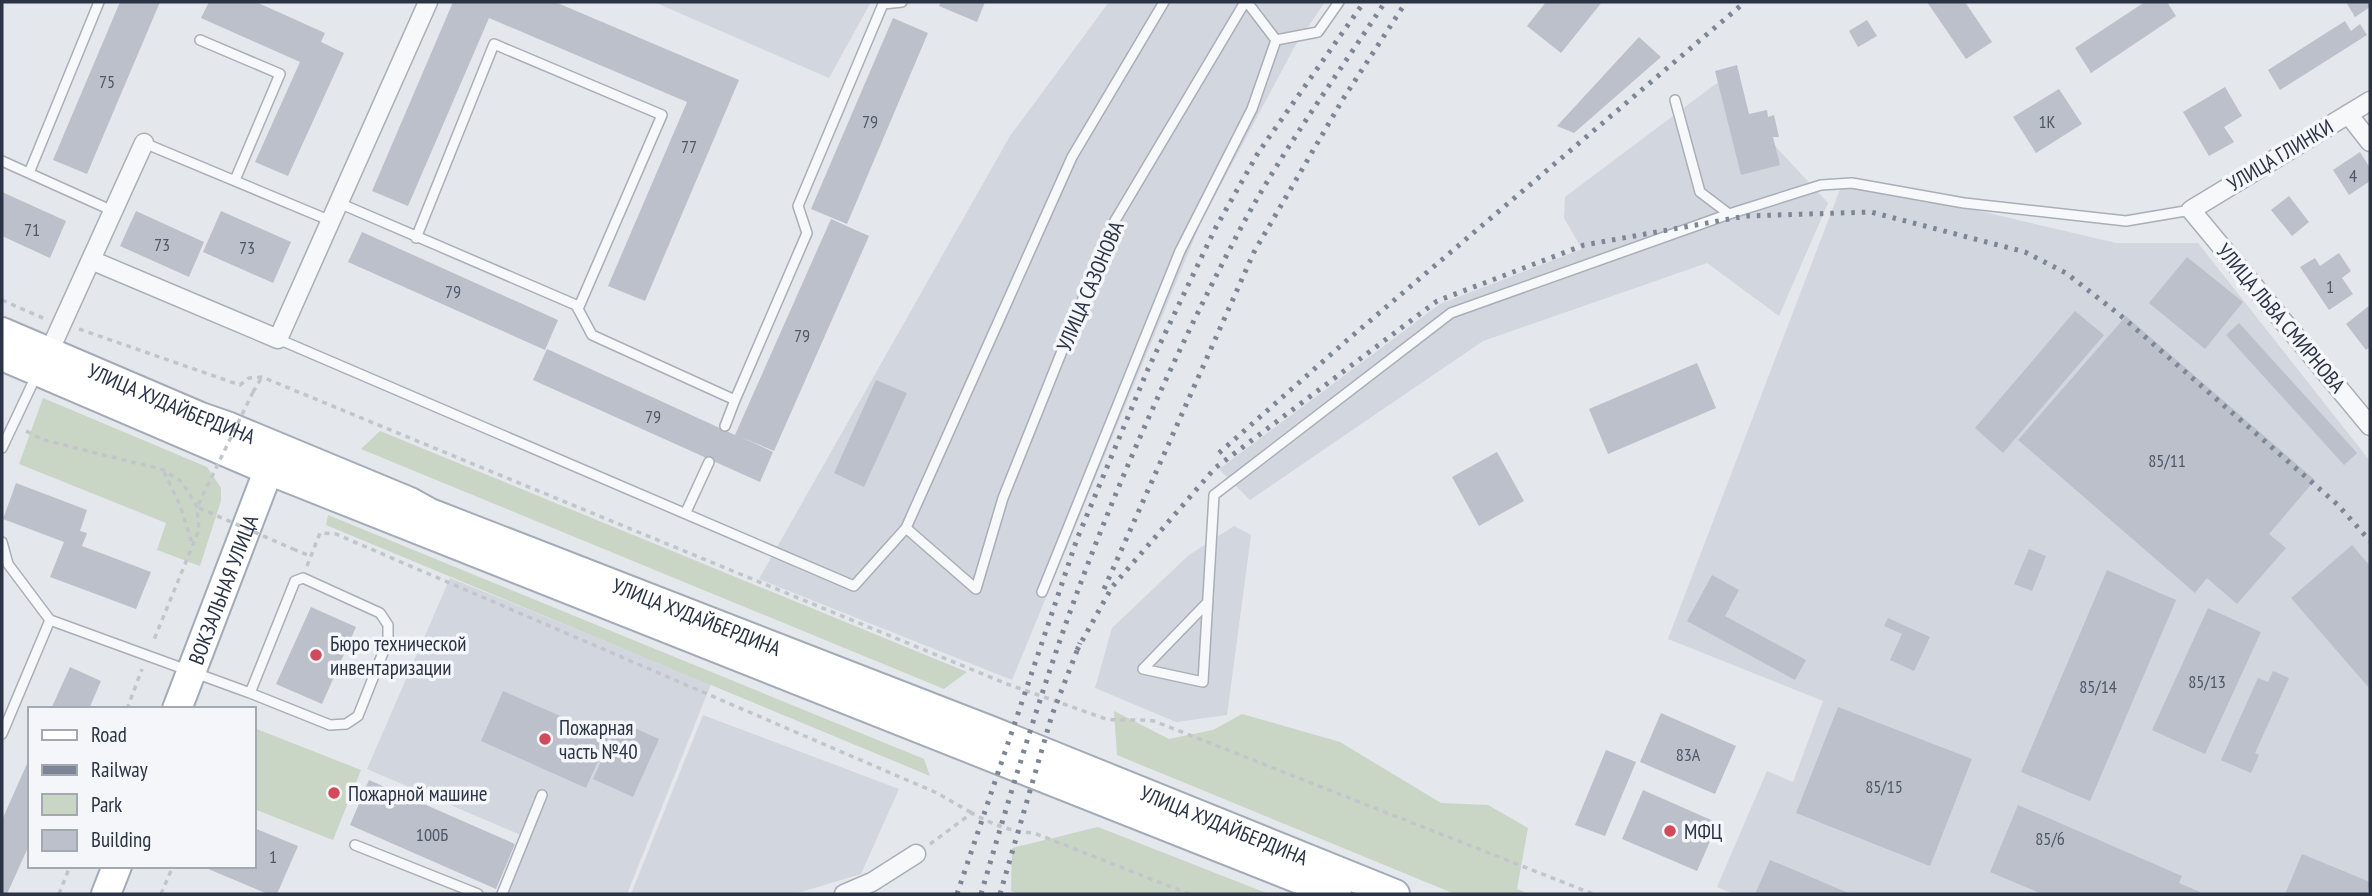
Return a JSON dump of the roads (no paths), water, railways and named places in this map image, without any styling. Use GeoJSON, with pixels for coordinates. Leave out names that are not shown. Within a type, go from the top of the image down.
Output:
{"type":"FeatureCollection","features":[{"type":"Feature","properties":{"kind":"main road","name":"УЛИЦА ХУДАЙБЕРДИНА"},"geometry":{"type":"LineString","coordinates":[[2,332],[44,362],[271,462],[1337,894]]}},
{"type":"Feature","properties":{"kind":"main road","name":"УЛИЦА ХУДАЙБЕРДИНА"},"geometry":{"type":"LineString","coordinates":[[2,356],[44,362],[227,426],[410,502],[430,513],[981,727],[1395,894]]}},
{"type":"Feature","properties":{"kind":"main road"},"geometry":{"type":"LineString","coordinates":[[201,417],[271,462],[430,513]]}},
{"type":"Feature","properties":{"kind":"main road","name":"ВОКЗАЛЬНАЯ УЛИЦА"},"geometry":{"type":"LineString","coordinates":[[178,707],[271,462]]}},
{"type":"Feature","properties":{"kind":"main road"},"geometry":{"type":"LineString","coordinates":[[106,894],[116,868]]}},
{"type":"Feature","properties":{"kind":"street"},"geometry":{"type":"LineString","coordinates":[[91,260],[278,339],[428,2]]}},
{"type":"Feature","properties":{"kind":"street","name":"УЛИЦА ГЛИНКИ"},"geometry":{"type":"LineString","coordinates":[[2191,209],[2370,101]]}},
{"type":"Feature","properties":{"kind":"street"},"geometry":{"type":"LineString","coordinates":[[2348,114],[2370,142]]}},
{"type":"Feature","properties":{"kind":"street"},"geometry":{"type":"LineString","coordinates":[[44,362],[144,143]]}},
{"type":"Feature","properties":{"kind":"street","name":"УЛИЦА ЛЬВА СМИРНОВА"},"geometry":{"type":"LineString","coordinates":[[2191,209],[2370,426]]}},
{"type":"Feature","properties":{"kind":"street"},"geometry":{"type":"LineString","coordinates":[[844,894],[873,882],[916,854]]}},
{"type":"Feature","properties":{"kind":"lane"},"geometry":{"type":"LineString","coordinates":[[29,173],[99,2]]}},
{"type":"Feature","properties":{"kind":"lane"},"geometry":{"type":"LineString","coordinates":[[725,426],[807,233],[798,206],[883,4],[902,2]]}},
{"type":"Feature","properties":{"kind":"lane"},"geometry":{"type":"LineString","coordinates":[[278,339],[854,586],[906,528],[1072,157],[1164,2]]}},
{"type":"Feature","properties":{"kind":"lane"},"geometry":{"type":"LineString","coordinates":[[1246,2],[1276,40]]}},
{"type":"Feature","properties":{"kind":"lane","name":"УЛИЦА САЗОНОВА"},"geometry":{"type":"LineString","coordinates":[[906,528],[976,589],[1003,498],[1113,224],[1246,2]]}},
{"type":"Feature","properties":{"kind":"lane"},"geometry":{"type":"LineString","coordinates":[[1276,40],[1318,32],[1339,2]]}},
{"type":"Feature","properties":{"kind":"lane"},"geometry":{"type":"LineString","coordinates":[[200,40],[280,74],[235,180]]}},
{"type":"Feature","properties":{"kind":"lane"},"geometry":{"type":"LineString","coordinates":[[1042,592],[1180,251],[1252,109],[1276,40]]}},
{"type":"Feature","properties":{"kind":"lane"},"geometry":{"type":"LineString","coordinates":[[416,238],[494,44],[662,115],[578,309]]}},
{"type":"Feature","properties":{"kind":"lane"},"geometry":{"type":"LineString","coordinates":[[1675,100],[1700,192],[1729,214]]}},
{"type":"Feature","properties":{"kind":"lane"},"geometry":{"type":"LineString","coordinates":[[144,143],[331,222]]}},
{"type":"Feature","properties":{"kind":"lane"},"geometry":{"type":"LineString","coordinates":[[2,161],[113,211]]}},
{"type":"Feature","properties":{"kind":"lane"},"geometry":{"type":"LineString","coordinates":[[1208,602],[1143,669],[1203,682],[1208,602],[1214,495],[1451,313],[1729,214],[1821,185],[1852,183],[1964,204],[2126,221],[2191,209]]}},
{"type":"Feature","properties":{"kind":"lane"},"geometry":{"type":"LineString","coordinates":[[339,203],[576,305],[592,335],[735,400]]}},
{"type":"Feature","properties":{"kind":"lane"},"geometry":{"type":"LineString","coordinates":[[2,449],[44,362]]}},
{"type":"Feature","properties":{"kind":"lane"},"geometry":{"type":"LineString","coordinates":[[686,512],[709,462]]}},
{"type":"Feature","properties":{"kind":"lane"},"geometry":{"type":"LineString","coordinates":[[2,542],[8,564],[50,620],[330,725],[346,724],[358,716],[388,640],[388,625],[380,612],[303,578],[295,581],[250,693]]}},
{"type":"Feature","properties":{"kind":"lane"},"geometry":{"type":"LineString","coordinates":[[2,734],[50,620]]}},
{"type":"Feature","properties":{"kind":"lane"},"geometry":{"type":"LineString","coordinates":[[502,894],[542,795]]}},
{"type":"Feature","properties":{"kind":"lane"},"geometry":{"type":"LineString","coordinates":[[355,845],[478,894]]}},
{"type":"Feature","properties":{"kind":"railway"},"geometry":{"type":"LineString","coordinates":[[957,894],[1077,539],[1148,369],[1215,229],[1258,153],[1364,2]]}},
{"type":"Feature","properties":{"kind":"railway"},"geometry":{"type":"LineString","coordinates":[[981,894],[1058,646],[1096,542],[1162,389],[1252,208],[1288,148],[1385,2]]}},
{"type":"Feature","properties":{"kind":"railway"},"geometry":{"type":"LineString","coordinates":[[1104,589],[1254,252],[1343,99],[1406,2]]}},
{"type":"Feature","properties":{"kind":"railway"},"geometry":{"type":"LineString","coordinates":[[1219,453],[1345,342],[1745,2]]}},
{"type":"Feature","properties":{"kind":"railway"},"geometry":{"type":"LineString","coordinates":[[1077,650],[1112,587],[1215,468],[1437,301],[1584,245],[1746,216],[1871,212],[2025,252],[2066,273],[2120,315],[2338,505],[2370,541]]}},
{"type":"Feature","properties":{"kind":"railway"},"geometry":{"type":"LineString","coordinates":[[1000,894],[1052,715],[1080,643]]}},
{"type":"Feature","properties":{"kind":"place","name":"Бюро технической инвентаризации"},"geometry":{"type":"Point","coordinates":[316,655]}},
{"type":"Feature","properties":{"kind":"place","name":"Пожарная часть №40"},"geometry":{"type":"Point","coordinates":[545,739]}},
{"type":"Feature","properties":{"kind":"place","name":"Пожарной машине"},"geometry":{"type":"Point","coordinates":[334,793]}},
{"type":"Feature","properties":{"kind":"place","name":"МФЦ"},"geometry":{"type":"Point","coordinates":[1670,831]}}]}
